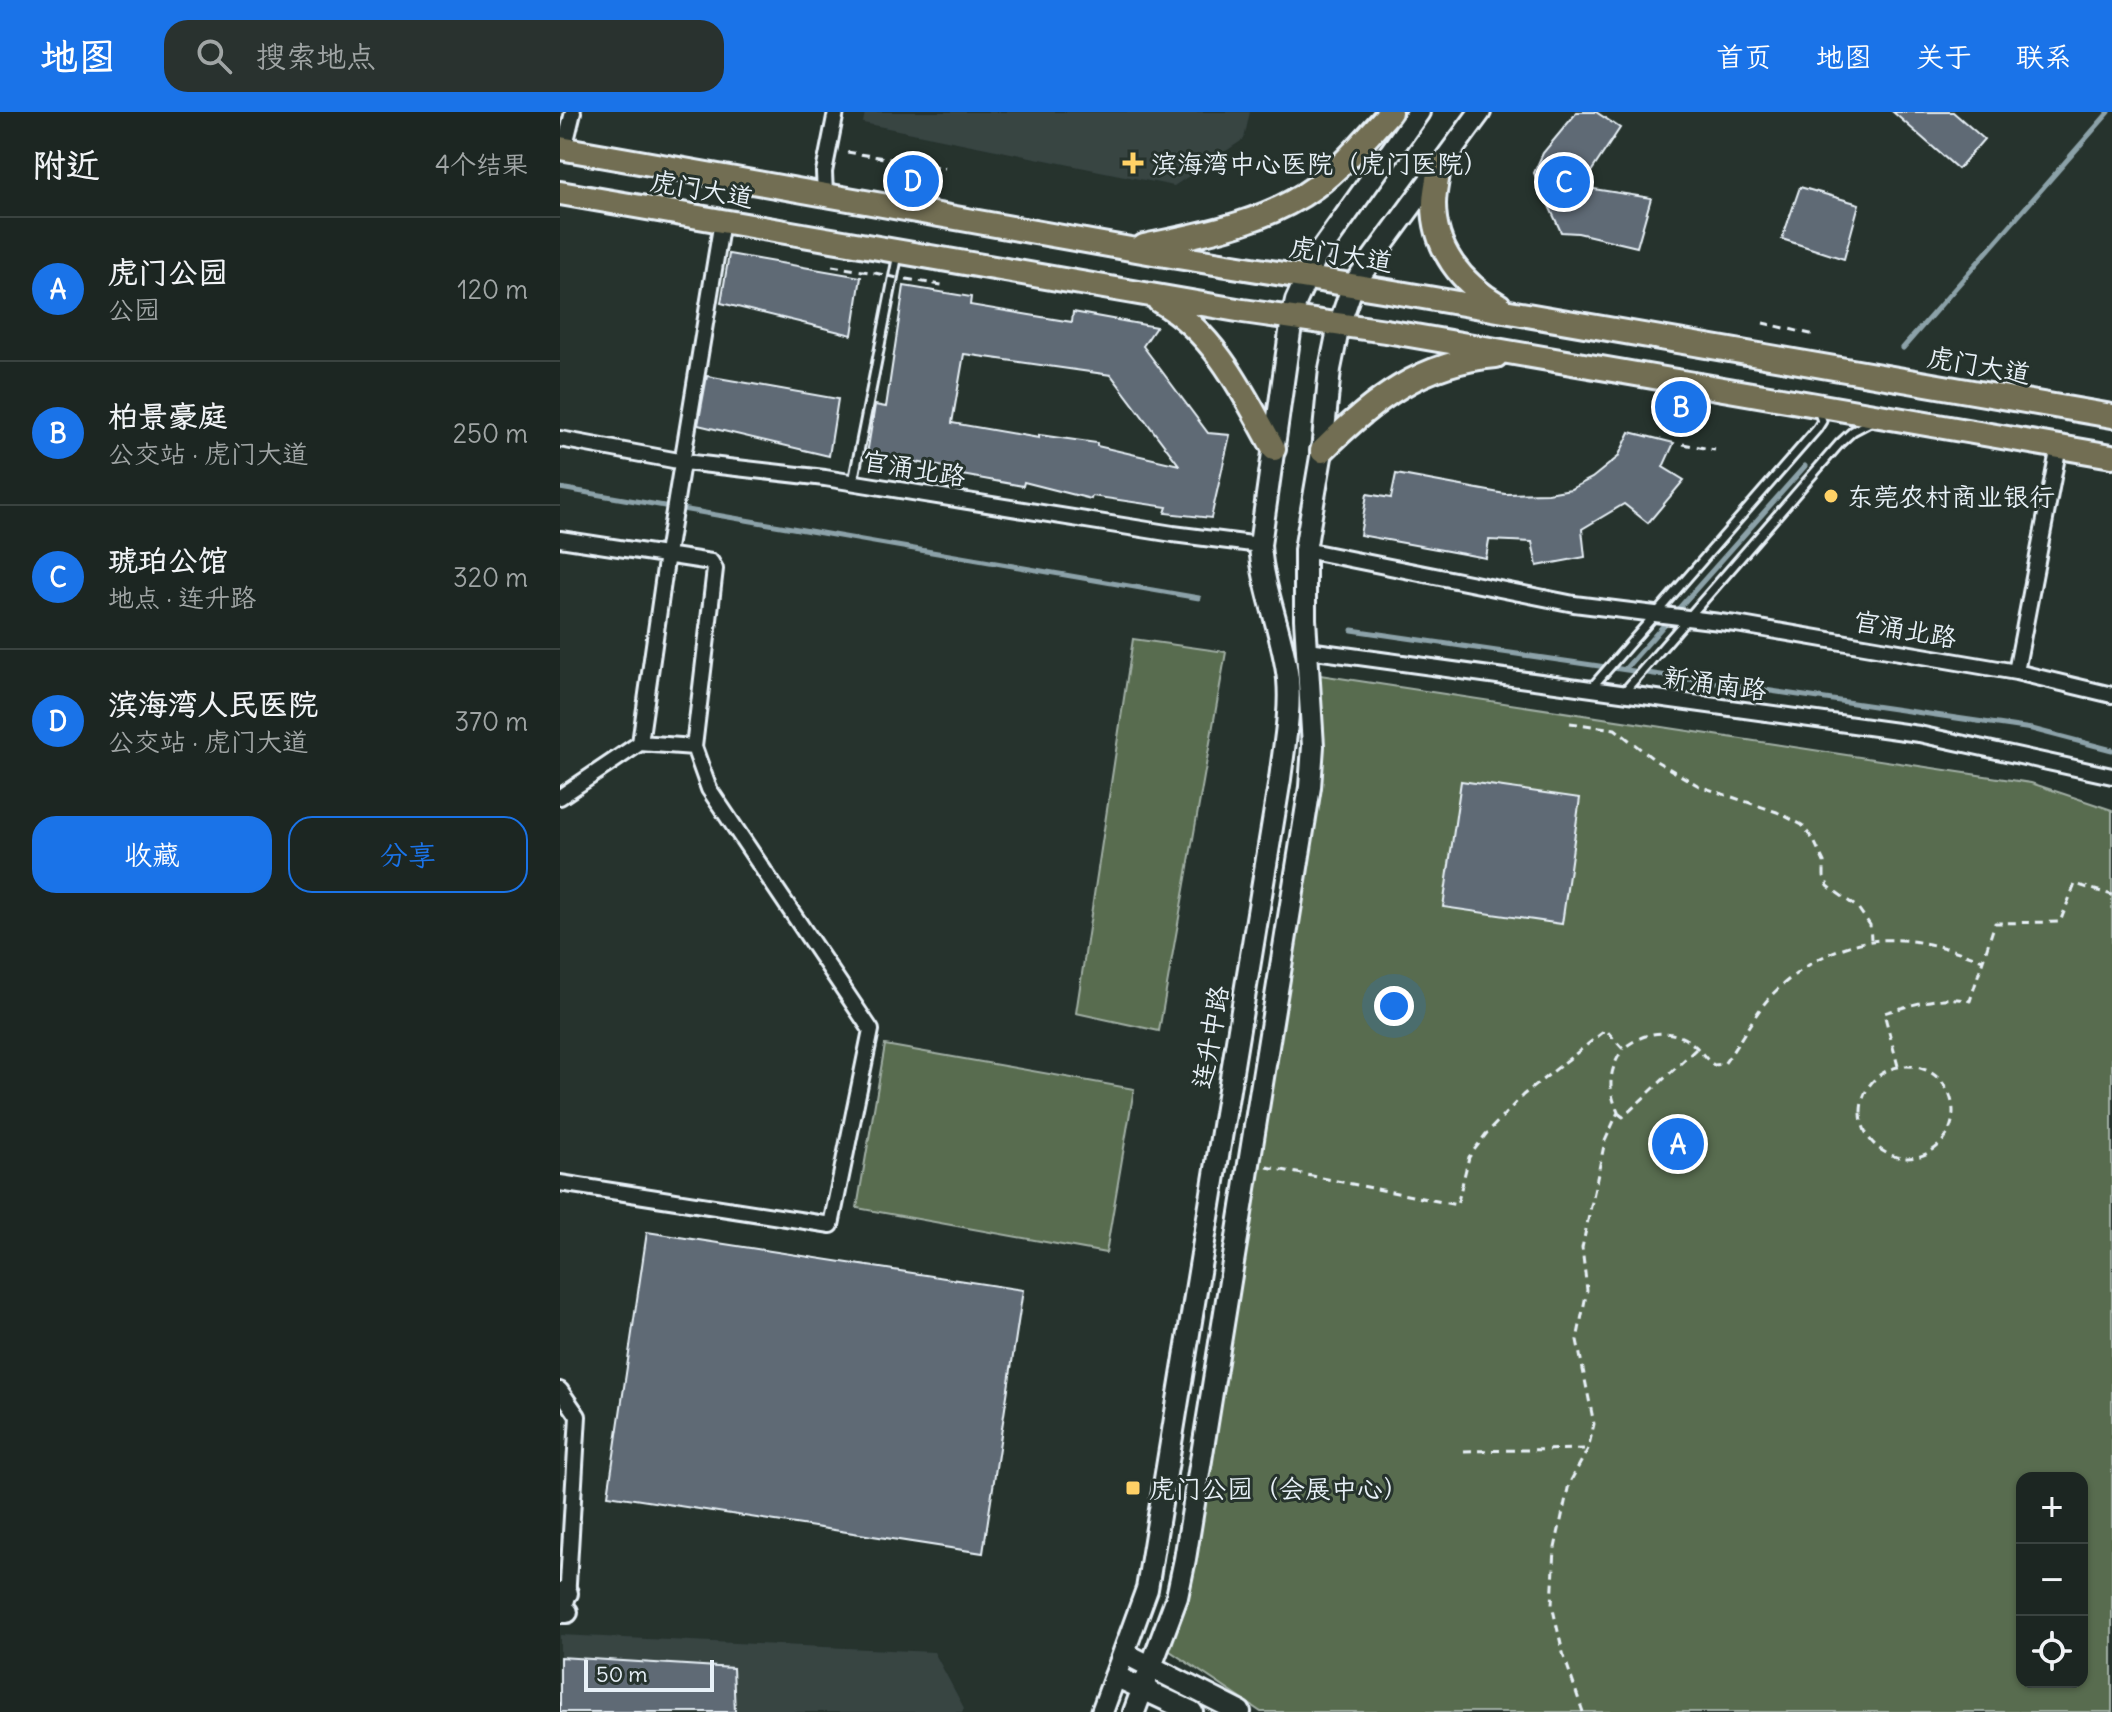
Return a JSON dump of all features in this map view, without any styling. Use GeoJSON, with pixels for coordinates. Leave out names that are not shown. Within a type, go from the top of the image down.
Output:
{"type":"FeatureCollection","features":[{"type":"Feature","properties":{"kind":"main road"},"geometry":{"type":"LineString","coordinates":[[1128,249],[1242,223],[1281,207],[1314,187],[1356,150],[1390,112]]}},
{"type":"Feature","properties":{"kind":"main road","name":"连升中路"},"geometry":{"type":"LineString","coordinates":[[1102,1712],[1147,1589],[1280,779],[1288,679],[1262,572],[1260,545],[1292,318],[1305,277],[1333,231],[1419,112]]}},
{"type":"Feature","properties":{"kind":"main road"},"geometry":{"type":"LineString","coordinates":[[1134,1712],[1177,1597],[1185,1559],[1310,787],[1313,746],[1305,550],[1339,325],[1353,285],[1480,112]]}},
{"type":"Feature","properties":{"kind":"main road","name":"虎门大道"},"geometry":{"type":"LineString","coordinates":[[562,148],[1128,249],[2112,416]]}},
{"type":"Feature","properties":{"kind":"main road"},"geometry":{"type":"LineString","coordinates":[[1439,166],[1434,204],[1439,239],[1455,268],[1475,291],[1514,313]]}},
{"type":"Feature","properties":{"kind":"main road","name":"虎门大道"},"geometry":{"type":"LineString","coordinates":[[560,193],[1147,295],[1521,354],[2112,456]]}},
{"type":"Feature","properties":{"kind":"main road"},"geometry":{"type":"LineString","coordinates":[[1147,295],[1180,313],[1212,346],[1247,399],[1274,449]]}},
{"type":"Feature","properties":{"kind":"main road"},"geometry":{"type":"LineString","coordinates":[[1322,451],[1358,415],[1394,389],[1432,371],[1475,358],[1521,354]]}},
{"type":"Feature","properties":{"kind":"main road"},"geometry":{"type":"LineString","coordinates":[[1124,1653],[1240,1712]]}},
{"type":"Feature","properties":{"kind":"main road"},"geometry":{"type":"LineString","coordinates":[[1115,1676],[1192,1712]]}},
{"type":"Feature","properties":{"kind":"street"},"geometry":{"type":"LineString","coordinates":[[562,148],[573,112]]}},
{"type":"Feature","properties":{"kind":"street"},"geometry":{"type":"LineString","coordinates":[[825,195],[824,172],[836,112]]}},
{"type":"Feature","properties":{"kind":"street"},"geometry":{"type":"LineString","coordinates":[[640,743],[667,554],[722,221]]}},
{"type":"Feature","properties":{"kind":"street","name":"官涌北路"},"geometry":{"type":"LineString","coordinates":[[560,439],[684,462],[853,482],[1173,534],[1260,545]]}},
{"type":"Feature","properties":{"kind":"street"},"geometry":{"type":"LineString","coordinates":[[2016,672],[2059,446]]}},
{"type":"Feature","properties":{"kind":"street"},"geometry":{"type":"LineString","coordinates":[[560,539],[711,562],[715,569],[694,747],[709,789],[871,1030],[831,1225],[560,1183]]}},
{"type":"Feature","properties":{"kind":"street"},"geometry":{"type":"LineString","coordinates":[[1305,550],[1574,604],[1657,614]]}},
{"type":"Feature","properties":{"kind":"street","name":"官涌北路"},"geometry":{"type":"LineString","coordinates":[[1657,614],[2016,672],[2112,695]]}},
{"type":"Feature","properties":{"kind":"street","name":"新涌南路"},"geometry":{"type":"LineString","coordinates":[[1308,650],[1919,734],[2112,776]]}},
{"type":"Feature","properties":{"kind":"street"},"geometry":{"type":"LineString","coordinates":[[560,797],[640,743],[694,747]]}},
{"type":"Feature","properties":{"kind":"street"},"geometry":{"type":"LineString","coordinates":[[560,1390],[578,1416],[563,1602]]}},
{"type":"Feature","properties":{"kind":"lane"},"geometry":{"type":"LineString","coordinates":[[853,482],[898,252]]}},
{"type":"Feature","properties":{"kind":"lane"},"geometry":{"type":"LineString","coordinates":[[1589,690],[1817,429],[1822,416],[1811,404]]}},
{"type":"Feature","properties":{"kind":"lane"},"geometry":{"type":"LineString","coordinates":[[1622,694],[1840,443],[1866,423],[1887,417]]}},
{"type":"Feature","properties":{"kind":"path"},"geometry":{"type":"LineString","coordinates":[[847,152],[945,168]]}},
{"type":"Feature","properties":{"kind":"path"},"geometry":{"type":"LineString","coordinates":[[832,266],[947,286]]}},
{"type":"Feature","properties":{"kind":"path"},"geometry":{"type":"LineString","coordinates":[[1763,323],[1815,335]]}},
{"type":"Feature","properties":{"kind":"path"},"geometry":{"type":"LineString","coordinates":[[1683,444],[1715,450]]}},
{"type":"Feature","properties":{"kind":"path"},"geometry":{"type":"LineString","coordinates":[[1570,723],[1615,729],[1656,761],[1699,786],[1777,812],[1802,825],[1824,862],[1828,886],[1858,908],[1870,925],[1871,939]]}},
{"type":"Feature","properties":{"kind":"path"},"geometry":{"type":"LineString","coordinates":[[1898,1066],[1884,1013],[1954,997],[1970,1001],[1995,923],[2060,922],[2075,884],[2112,895]]}},
{"type":"Feature","properties":{"kind":"path"},"geometry":{"type":"LineString","coordinates":[[1697,1048],[1623,1117],[1618,1112],[1611,1097],[1609,1081],[1623,1049],[1646,1034],[1664,1032],[1685,1039],[1697,1048],[1714,1065],[1724,1064],[1763,1006],[1794,974],[1833,951],[1871,939],[1908,940],[1983,960]]}},
{"type":"Feature","properties":{"kind":"path"},"geometry":{"type":"LineString","coordinates":[[1267,1167],[1457,1205],[1469,1157],[1523,1095],[1606,1030],[1623,1049]]}},
{"type":"Feature","properties":{"kind":"path"},"geometry":{"type":"LineString","coordinates":[[1898,1066],[1923,1069],[1937,1077],[1947,1089],[1952,1104],[1948,1134],[1927,1154],[1913,1158],[1884,1152],[1865,1130],[1861,1115],[1868,1088],[1878,1076],[1898,1066]]}},
{"type":"Feature","properties":{"kind":"path"},"geometry":{"type":"LineString","coordinates":[[1583,1712],[1563,1653],[1552,1605],[1555,1548],[1569,1484],[1588,1449],[1594,1424],[1577,1340],[1587,1290],[1582,1248],[1605,1141],[1618,1112]]}},
{"type":"Feature","properties":{"kind":"path"},"geometry":{"type":"LineString","coordinates":[[1464,1451],[1588,1449]]}},
{"type":"Feature","properties":{"kind":"shaded area","name":"滨海湾中心医院（虎门医院）"},"geometry":{"type":"Polygon","coordinates":[[[865,112],[1250,112],[1244,139],[1174,186],[863,123],[865,112]]]}},
{"type":"Feature","properties":{"kind":"shaded area"},"geometry":{"type":"Polygon","coordinates":[[[560,1635],[934,1652],[964,1708],[962,1712],[560,1712],[560,1635]]]}},
{"type":"Feature","properties":{"kind":"green space"},"geometry":{"type":"Polygon","coordinates":[[[1133,639],[1226,652],[1159,1031],[1076,1013],[1133,639]]]}},
{"type":"Feature","properties":{"kind":"green space"},"geometry":{"type":"Polygon","coordinates":[[[1320,675],[2031,783],[2112,810],[2112,1712],[1261,1712],[1164,1647],[1320,675]]]}},
{"type":"Feature","properties":{"kind":"green space"},"geometry":{"type":"Polygon","coordinates":[[[885,1045],[1134,1089],[1106,1253],[857,1208],[885,1045]]]}},
{"type":"Feature","properties":{"kind":"building"},"geometry":{"type":"Polygon","coordinates":[[[1577,112],[1596,112],[1620,128],[1581,187],[1651,198],[1637,247],[1561,232],[1534,173],[1543,153],[1577,112]]]}},
{"type":"Feature","properties":{"kind":"building"},"geometry":{"type":"Polygon","coordinates":[[[1893,112],[1953,112],[1984,139],[1958,169],[1893,112]]]}},
{"type":"Feature","properties":{"kind":"building"},"geometry":{"type":"Polygon","coordinates":[[[1800,187],[1859,204],[1844,259],[1782,239],[1800,187]]]}},
{"type":"Feature","properties":{"kind":"building"},"geometry":{"type":"Polygon","coordinates":[[[729,254],[861,277],[852,335],[721,303],[729,254]]]}},
{"type":"Feature","properties":{"kind":"building"},"geometry":{"type":"Polygon","coordinates":[[[904,286],[971,297],[970,305],[1072,322],[1073,312],[1156,327],[1143,346],[1208,433],[1230,435],[1211,518],[1165,513],[1167,507],[1092,496],[1091,499],[1024,482],[1023,486],[956,474],[957,469],[867,454],[875,405],[886,407],[904,286]],[[964,354],[952,423],[1039,438],[1039,435],[1097,443],[1097,446],[1179,465],[1111,375],[964,354]]]}},
{"type":"Feature","properties":{"kind":"building"},"geometry":{"type":"Polygon","coordinates":[[[707,376],[838,399],[829,456],[698,425],[707,376]]]}},
{"type":"Feature","properties":{"kind":"building"},"geometry":{"type":"Polygon","coordinates":[[[1630,432],[1674,443],[1663,467],[1684,480],[1648,523],[1624,504],[1582,529],[1585,557],[1537,566],[1532,542],[1489,540],[1486,558],[1360,535],[1367,494],[1391,498],[1396,474],[1505,494],[1571,489],[1592,478],[1618,457],[1630,432]]]}},
{"type":"Feature","properties":{"kind":"building"},"geometry":{"type":"Polygon","coordinates":[[[1461,781],[1580,798],[1562,924],[1443,907],[1461,781]]]}},
{"type":"Feature","properties":{"kind":"building"},"geometry":{"type":"Polygon","coordinates":[[[647,1232],[1023,1290],[983,1553],[608,1495],[647,1232]]]}},
{"type":"Feature","properties":{"kind":"building"},"geometry":{"type":"Polygon","coordinates":[[[560,1657],[733,1668],[735,1712],[560,1712],[560,1657]]]}},
{"type":"Feature","properties":{"kind":"waterway"},"geometry":{"type":"LineString","coordinates":[[1903,348],[2109,112]]}},
{"type":"Feature","properties":{"kind":"waterway"},"geometry":{"type":"LineString","coordinates":[[1625,669],[1805,466]]}},
{"type":"Feature","properties":{"kind":"waterway"},"geometry":{"type":"LineString","coordinates":[[560,488],[1199,598]]}},
{"type":"Feature","properties":{"kind":"waterway"},"geometry":{"type":"LineString","coordinates":[[1352,630],[2032,729],[2112,750]]}},
{"type":"Feature","properties":{"kind":"place","name":"滨海湾中心医院（虎门医院）"},"geometry":{"type":"Point","coordinates":[1133,163]}},
{"type":"Feature","properties":{"kind":"place","name":"滨海湾人民医院"},"geometry":{"type":"Point","coordinates":[913,181]}},
{"type":"Feature","properties":{"kind":"place","name":"琥珀公馆"},"geometry":{"type":"Point","coordinates":[1564,182]}},
{"type":"Feature","properties":{"kind":"place","name":"柏景豪庭"},"geometry":{"type":"Point","coordinates":[1681,407]}},
{"type":"Feature","properties":{"kind":"place","name":"东莞农村商业银行"},"geometry":{"type":"Point","coordinates":[1831,496]}},
{"type":"Feature","properties":{"kind":"place","name":"虎门公园"},"geometry":{"type":"Point","coordinates":[1678,1144]}},
{"type":"Feature","properties":{"kind":"place","name":"虎门公园（会展中心）"},"geometry":{"type":"Point","coordinates":[1133,1488]}}]}
